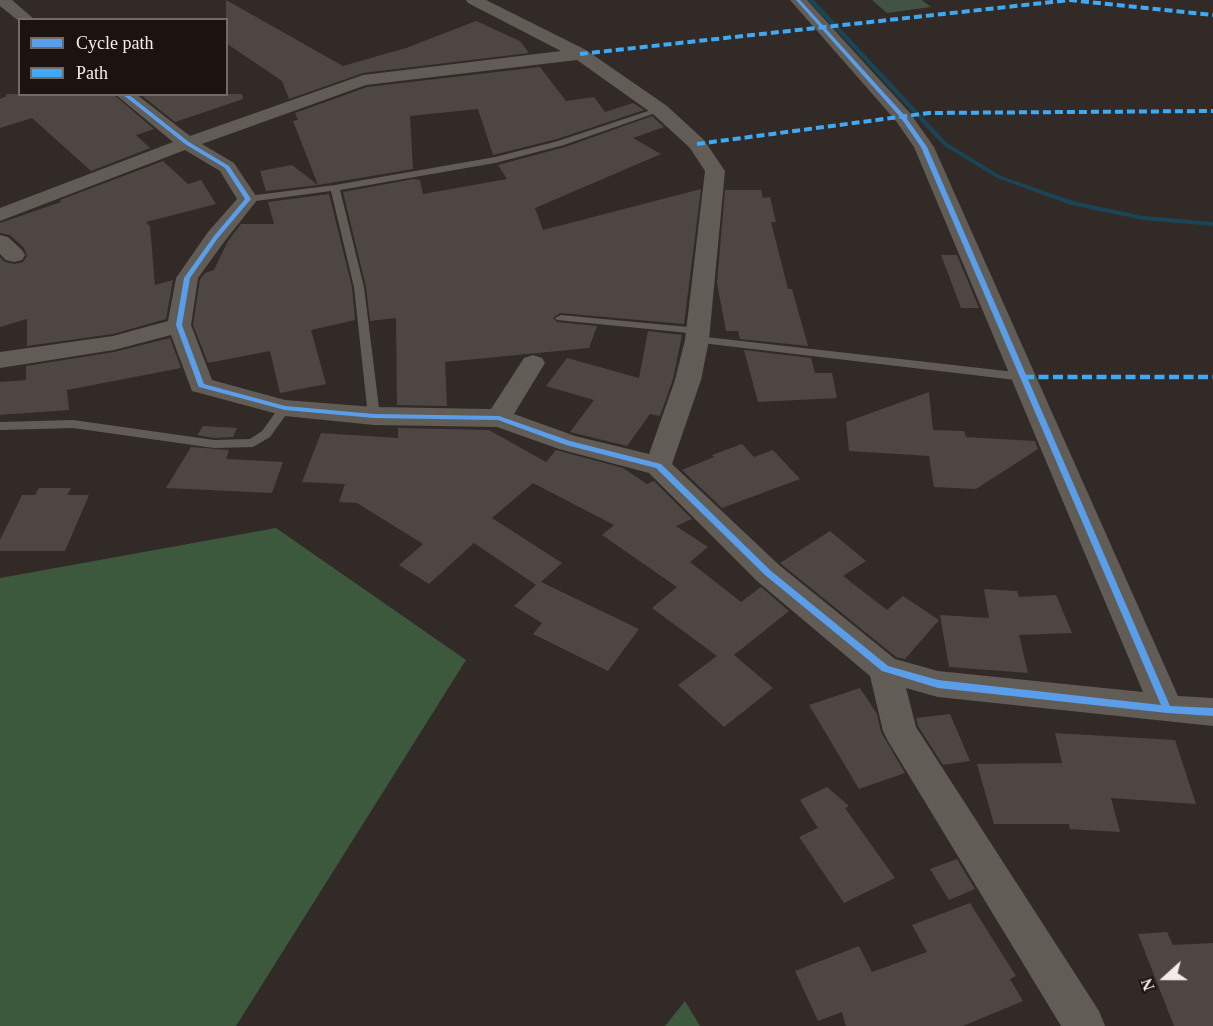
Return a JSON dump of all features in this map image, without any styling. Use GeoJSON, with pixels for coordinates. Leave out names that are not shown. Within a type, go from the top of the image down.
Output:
{"type":"FeatureCollection","features":[{"type":"Feature","properties":{"kind":"street"},"geometry":{"type":"LineString","coordinates":[[2,0],[24,18]]}},
{"type":"Feature","properties":{"kind":"street"},"geometry":{"type":"LineString","coordinates":[[474,0],[580,54],[660,110],[698,144],[715,171],[698,335],[688,380],[658,466]]}},
{"type":"Feature","properties":{"kind":"street"},"geometry":{"type":"LineString","coordinates":[[798,0],[903,117],[924,147],[1167,709]]}},
{"type":"Feature","properties":{"kind":"street"},"geometry":{"type":"LineString","coordinates":[[0,215],[187,143],[363,80],[580,54]]}},
{"type":"Feature","properties":{"kind":"street"},"geometry":{"type":"LineString","coordinates":[[127,96],[187,143],[227,167],[248,199],[216,237],[187,278],[179,325],[201,385],[285,408],[374,416],[499,418],[567,443],[658,466],[768,573],[885,669],[938,684],[1213,712]]}},
{"type":"Feature","properties":{"kind":"street"},"geometry":{"type":"LineString","coordinates":[[0,360],[114,343],[179,325]]}},
{"type":"Feature","properties":{"kind":"street"},"geometry":{"type":"LineString","coordinates":[[499,418],[533,363]]}},
{"type":"Feature","properties":{"kind":"street"},"geometry":{"type":"LineString","coordinates":[[885,669],[900,731],[1084,1026]]}},
{"type":"Feature","properties":{"kind":"lane"},"geometry":{"type":"LineString","coordinates":[[248,199],[335,188],[495,160],[561,143],[660,110]]}},
{"type":"Feature","properties":{"kind":"lane"},"geometry":{"type":"LineString","coordinates":[[335,188],[359,287],[374,416]]}},
{"type":"Feature","properties":{"kind":"lane"},"geometry":{"type":"LineString","coordinates":[[561,318],[1024,377]]}},
{"type":"Feature","properties":{"kind":"lane"},"geometry":{"type":"LineString","coordinates":[[0,426],[73,424],[214,444],[253,443],[266,434],[285,408]]}},
{"type":"Feature","properties":{"kind":"green space"},"geometry":{"type":"Polygon","coordinates":[[[872,0],[922,0],[931,7],[887,13],[872,0]]]}},
{"type":"Feature","properties":{"kind":"green space"},"geometry":{"type":"Polygon","coordinates":[[[276,528],[466,660],[236,1026],[0,1026],[0,578],[276,528]]]}},
{"type":"Feature","properties":{"kind":"green space"},"geometry":{"type":"Polygon","coordinates":[[[685,1001],[700,1026],[665,1026],[685,1001]]]}},
{"type":"Feature","properties":{"kind":"building"},"geometry":{"type":"Polygon","coordinates":[[[226,0],[343,66],[406,48],[476,21],[520,41],[529,53],[363,73],[289,99],[282,81],[228,44],[228,18],[226,18],[226,0]]]}},
{"type":"Feature","properties":{"kind":"building"},"geometry":{"type":"Polygon","coordinates":[[[540,67],[566,101],[594,97],[605,112],[633,103],[644,110],[557,139],[493,155],[478,109],[410,116],[413,169],[318,185],[293,121],[298,120],[295,113],[367,87],[540,67]]]}},
{"type":"Feature","properties":{"kind":"building"},"geometry":{"type":"Polygon","coordinates":[[[5,94],[115,96],[154,129],[136,135],[150,148],[91,171],[32,118],[0,128],[0,99],[7,96],[5,94]]]}},
{"type":"Feature","properties":{"kind":"building"},"geometry":{"type":"Polygon","coordinates":[[[242,94],[243,99],[175,122],[142,96],[242,94]]]}},
{"type":"Feature","properties":{"kind":"building"},"geometry":{"type":"Polygon","coordinates":[[[652,116],[664,127],[633,138],[661,154],[535,208],[543,230],[701,189],[684,324],[560,313],[553,318],[557,322],[597,326],[589,348],[445,362],[447,406],[397,405],[396,318],[370,321],[366,287],[343,192],[414,179],[420,180],[423,194],[507,179],[498,165],[565,147],[652,116]]]}},
{"type":"Feature","properties":{"kind":"building"},"geometry":{"type":"Polygon","coordinates":[[[163,161],[188,184],[201,180],[216,204],[146,222],[150,226],[155,285],[173,280],[166,319],[113,334],[27,346],[27,319],[0,327],[0,257],[5,262],[15,264],[23,262],[27,256],[24,248],[10,235],[0,233],[0,223],[61,202],[60,200],[163,161]]]}},
{"type":"Feature","properties":{"kind":"building"},"geometry":{"type":"Polygon","coordinates":[[[292,165],[318,185],[266,191],[260,171],[292,165]]]}},
{"type":"Feature","properties":{"kind":"building"},"geometry":{"type":"Polygon","coordinates":[[[725,190],[761,190],[763,198],[770,197],[776,222],[771,222],[788,289],[792,289],[808,346],[740,339],[738,331],[726,331],[717,283],[725,190]]]}},
{"type":"Feature","properties":{"kind":"building"},"geometry":{"type":"Polygon","coordinates":[[[329,194],[352,287],[355,320],[311,330],[326,384],[280,393],[270,351],[208,363],[193,325],[200,279],[205,273],[214,270],[228,241],[241,224],[274,224],[268,202],[329,194]]]}},
{"type":"Feature","properties":{"kind":"building"},"geometry":{"type":"Polygon","coordinates":[[[941,255],[957,255],[979,308],[961,308],[941,255]]]}},
{"type":"Feature","properties":{"kind":"building"},"geometry":{"type":"Polygon","coordinates":[[[648,331],[682,335],[673,379],[660,416],[650,414],[627,446],[570,432],[594,400],[546,386],[567,358],[639,378],[648,331]]]}},
{"type":"Feature","properties":{"kind":"building"},"geometry":{"type":"Polygon","coordinates":[[[170,338],[181,368],[67,390],[69,410],[0,415],[0,382],[26,380],[26,366],[114,352],[170,338]]]}},
{"type":"Feature","properties":{"kind":"building"},"geometry":{"type":"Polygon","coordinates":[[[744,350],[811,358],[815,373],[832,373],[837,398],[758,402],[744,350]]]}},
{"type":"Feature","properties":{"kind":"building"},"geometry":{"type":"Polygon","coordinates":[[[929,392],[933,430],[964,431],[966,437],[1035,441],[1038,449],[976,489],[934,487],[929,456],[849,451],[846,422],[929,392]]]}},
{"type":"Feature","properties":{"kind":"building"},"geometry":{"type":"Polygon","coordinates":[[[203,426],[237,428],[233,437],[214,438],[197,435],[203,426]]]}},
{"type":"Feature","properties":{"kind":"building"},"geometry":{"type":"Polygon","coordinates":[[[398,428],[489,430],[546,462],[556,450],[623,468],[647,484],[654,481],[692,519],[676,526],[708,547],[690,562],[741,602],[761,587],[789,611],[734,655],[773,688],[724,727],[678,685],[717,656],[652,608],[677,587],[602,535],[614,525],[533,483],[492,518],[562,563],[541,582],[639,629],[608,671],[533,634],[542,623],[514,606],[536,585],[474,543],[429,584],[399,565],[423,544],[357,503],[339,502],[345,484],[302,482],[321,433],[398,438],[398,428]]]}},
{"type":"Feature","properties":{"kind":"building"},"geometry":{"type":"Polygon","coordinates":[[[742,444],[754,457],[773,450],[800,479],[722,508],[682,470],[714,457],[712,455],[742,444]]]}},
{"type":"Feature","properties":{"kind":"building"},"geometry":{"type":"Polygon","coordinates":[[[191,447],[229,450],[226,459],[283,462],[272,493],[166,488],[191,447]]]}},
{"type":"Feature","properties":{"kind":"building"},"geometry":{"type":"Polygon","coordinates":[[[39,488],[71,488],[67,495],[89,495],[65,551],[0,551],[0,540],[22,495],[35,495],[39,488]]]}},
{"type":"Feature","properties":{"kind":"building"},"geometry":{"type":"Polygon","coordinates":[[[830,531],[866,561],[843,576],[887,610],[903,596],[939,620],[905,659],[896,657],[780,563],[830,531]]]}},
{"type":"Feature","properties":{"kind":"building"},"geometry":{"type":"Polygon","coordinates":[[[984,589],[1017,591],[1019,597],[1056,595],[1072,633],[1019,635],[1028,673],[949,667],[940,615],[989,618],[984,589]]]}},
{"type":"Feature","properties":{"kind":"building"},"geometry":{"type":"Polygon","coordinates":[[[860,688],[877,714],[881,732],[905,773],[859,789],[809,705],[860,688]]]}},
{"type":"Feature","properties":{"kind":"building"},"geometry":{"type":"Polygon","coordinates":[[[950,714],[970,761],[943,765],[918,726],[916,718],[950,714]]]}},
{"type":"Feature","properties":{"kind":"building"},"geometry":{"type":"Polygon","coordinates":[[[1055,733],[1175,740],[1196,804],[1111,798],[1120,832],[1070,829],[1069,824],[994,824],[977,764],[1062,763],[1055,733]]]}},
{"type":"Feature","properties":{"kind":"building"},"geometry":{"type":"Polygon","coordinates":[[[827,787],[849,806],[845,808],[895,878],[844,903],[799,837],[818,828],[800,800],[827,787]]]}},
{"type":"Feature","properties":{"kind":"building"},"geometry":{"type":"Polygon","coordinates":[[[957,859],[975,889],[949,900],[930,869],[957,859]]]}},
{"type":"Feature","properties":{"kind":"building"},"geometry":{"type":"Polygon","coordinates":[[[970,903],[1016,976],[1010,979],[1023,1001],[963,1026],[846,1026],[842,1012],[818,1021],[795,971],[859,946],[872,972],[927,952],[912,925],[970,903]]]}},
{"type":"Feature","properties":{"kind":"building"},"geometry":{"type":"Polygon","coordinates":[[[1167,932],[1173,945],[1213,943],[1213,1026],[1174,1026],[1138,934],[1167,932]]]}},
{"type":"Feature","properties":{"kind":"waterway"},"geometry":{"type":"LineString","coordinates":[[811,0],[945,144],[999,177],[1071,203],[1143,218],[1213,224]]}},
{"type":"Feature","properties":{"kind":"marked path"},"geometry":{"type":"LineString","coordinates":[[580,54],[1070,0],[1213,15]]}},
{"type":"Feature","properties":{"kind":"marked path"},"geometry":{"type":"LineString","coordinates":[[697,144],[929,113],[1213,111]]}},
{"type":"Feature","properties":{"kind":"marked path"},"geometry":{"type":"LineString","coordinates":[[1024,377],[1213,377]]}},
{"type":"Feature","properties":{"kind":"cycle path"},"geometry":{"type":"LineString","coordinates":[[798,0],[903,117],[924,147],[1167,709]]}},
{"type":"Feature","properties":{"kind":"cycle path"},"geometry":{"type":"LineString","coordinates":[[127,96],[187,143],[227,167],[248,199],[216,237],[187,278],[179,325],[201,385],[285,408],[374,416],[499,418],[568,443],[658,466],[768,573],[885,669],[938,684],[1213,712]]}}]}
